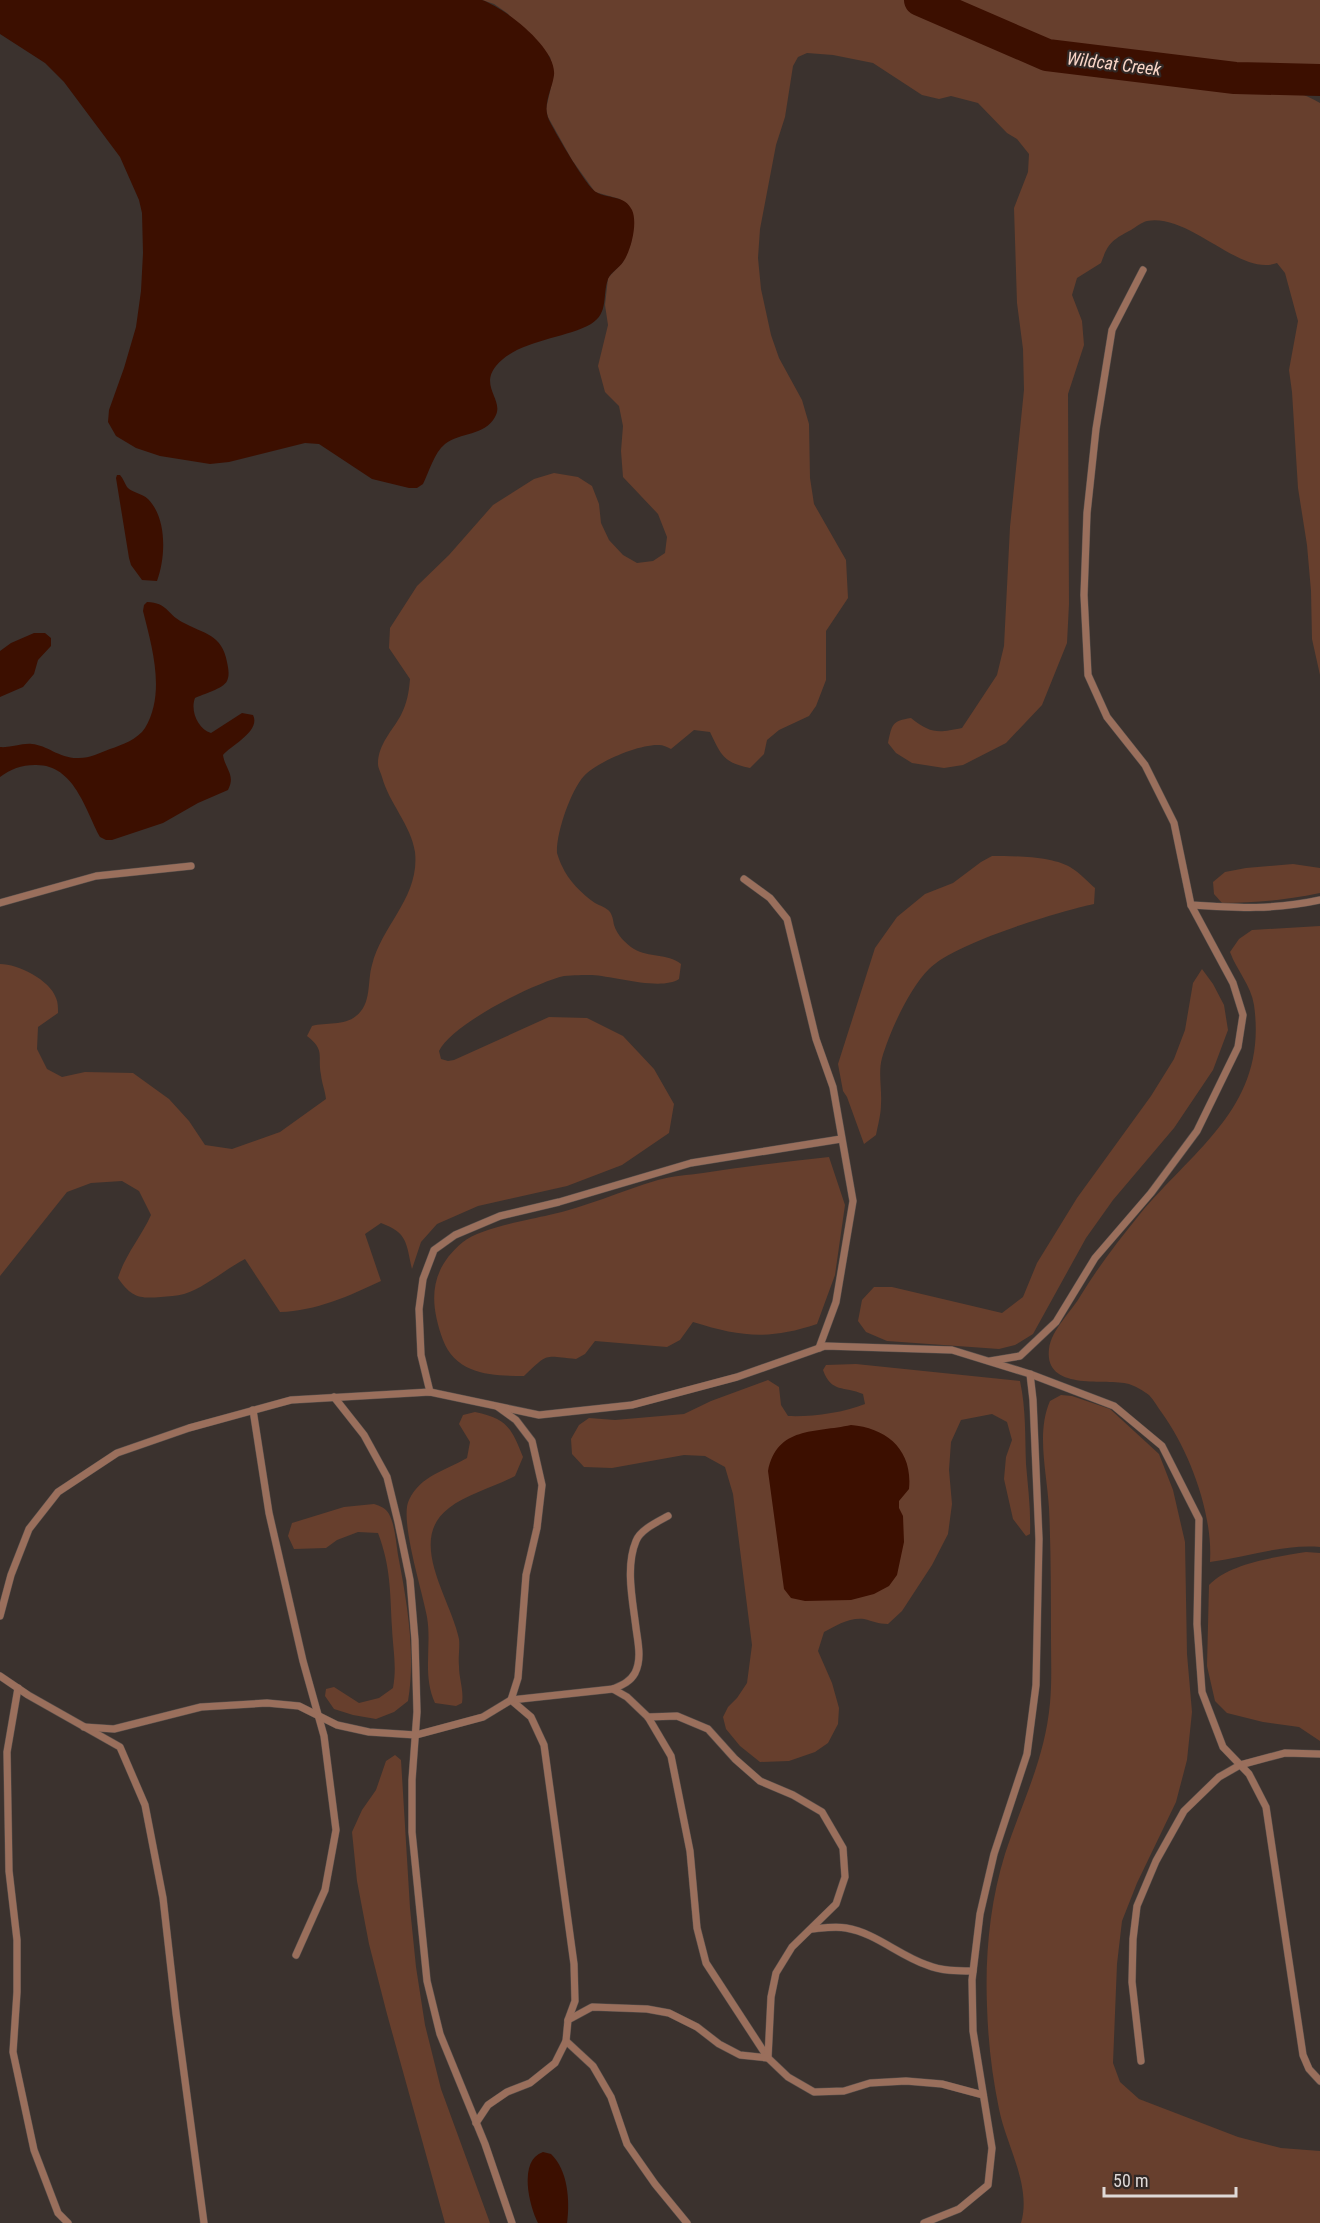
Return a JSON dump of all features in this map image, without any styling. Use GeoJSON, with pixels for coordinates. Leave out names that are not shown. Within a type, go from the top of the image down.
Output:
{"type":"FeatureCollection","features":[{"type":"Feature","properties":{"kind":"lane"},"geometry":{"type":"LineString","coordinates":[[988,1362],[1020,1356],[1056,1322],[1095,1258],[1151,1194],[1197,1131],[1238,1047],[1243,1015],[1233,983],[1191,905],[1174,823],[1145,765],[1107,717],[1088,675],[1084,595],[1086,513],[1096,429],[1112,330],[1143,270]]}},
{"type":"Feature","properties":{"kind":"lane"},"geometry":{"type":"LineString","coordinates":[[0,903],[96,876],[191,866]]}},
{"type":"Feature","properties":{"kind":"lane"},"geometry":{"type":"LineString","coordinates":[[744,879],[770,898],[787,919],[816,1039],[833,1087],[854,1201],[836,1302],[819,1348]]}},
{"type":"Feature","properties":{"kind":"lane"},"geometry":{"type":"LineString","coordinates":[[1191,905],[1248,909],[1298,905],[1320,900]]}},
{"type":"Feature","properties":{"kind":"lane"},"geometry":{"type":"LineString","coordinates":[[430,1392],[421,1355],[419,1309],[423,1279],[434,1250],[455,1235],[500,1216],[559,1202],[691,1163],[841,1139]]}},
{"type":"Feature","properties":{"kind":"lane"},"geometry":{"type":"LineString","coordinates":[[0,1616],[11,1575],[29,1529],[58,1492],[117,1453],[189,1428],[291,1400],[430,1392],[539,1415],[633,1405],[737,1377],[825,1346],[952,1350],[1029,1374],[1114,1406],[1162,1446],[1199,1519],[1197,1624],[1202,1692],[1223,1747],[1249,1774],[1266,1807],[1303,2055],[1309,2069],[1320,2081]]}},
{"type":"Feature","properties":{"kind":"lane"},"geometry":{"type":"LineString","coordinates":[[924,2223],[959,2209],[988,2184],[992,2148],[973,2031],[974,1971],[980,1914],[994,1854],[1027,1754],[1036,1685],[1039,1539],[1033,1400],[1029,1374]]}},
{"type":"Feature","properties":{"kind":"lane"},"geometry":{"type":"LineString","coordinates":[[334,1397],[364,1435],[387,1477],[410,1580],[415,1640],[417,1712],[412,1780],[412,1832],[427,1981],[440,2034],[505,2197],[513,2223]]}},
{"type":"Feature","properties":{"kind":"lane"},"geometry":{"type":"LineString","coordinates":[[496,1406],[516,1420],[532,1441],[542,1485],[537,1528],[526,1575],[518,1678],[511,1700]]}},
{"type":"Feature","properties":{"kind":"lane"},"geometry":{"type":"LineString","coordinates":[[253,1410],[269,1513],[303,1661],[324,1736],[336,1830],[325,1890],[296,1954]]}},
{"type":"Feature","properties":{"kind":"lane"},"geometry":{"type":"LineString","coordinates":[[84,1727],[114,1729],[201,1707],[267,1702],[299,1706],[337,1725],[369,1732],[416,1735],[483,1717],[511,1700],[613,1689],[627,1683],[635,1673],[639,1656],[631,1563],[636,1539],[649,1527],[668,1516]]}},
{"type":"Feature","properties":{"kind":"lane"},"geometry":{"type":"LineString","coordinates":[[0,1676],[120,1747],[145,1804],[163,1898],[204,2223]]}},
{"type":"Feature","properties":{"kind":"lane"},"geometry":{"type":"LineString","coordinates":[[18,1688],[7,1752],[9,1871],[17,1940],[17,1992],[13,2052],[34,2150],[58,2213],[68,2223]]}},
{"type":"Feature","properties":{"kind":"lane"},"geometry":{"type":"LineString","coordinates":[[613,1689],[627,1697],[648,1717],[671,1756],[690,1851],[697,1928],[706,1963],[768,2058],[788,2077],[814,2092],[844,2091],[870,2083],[906,2081],[942,2084],[983,2095]]}},
{"type":"Feature","properties":{"kind":"lane"},"geometry":{"type":"LineString","coordinates":[[476,2123],[488,2105],[507,2092],[530,2083],[555,2063],[566,2041],[568,2020],[575,2001],[574,1964],[543,1745],[531,1717],[511,1700]]}},
{"type":"Feature","properties":{"kind":"lane"},"geometry":{"type":"LineString","coordinates":[[648,1717],[677,1716],[708,1729],[735,1759],[760,1781],[793,1795],[822,1812],[843,1848],[845,1877],[836,1904],[792,1947],[776,1973],[771,1997],[768,2058]]}},
{"type":"Feature","properties":{"kind":"lane"},"geometry":{"type":"LineString","coordinates":[[1141,2061],[1132,1982],[1133,1939],[1137,1906],[1156,1861],[1184,1811],[1219,1777],[1240,1765],[1285,1752],[1320,1754]]}},
{"type":"Feature","properties":{"kind":"lane"},"geometry":{"type":"LineString","coordinates":[[812,1929],[844,1927],[878,1938],[927,1966],[949,1971],[974,1971]]}},
{"type":"Feature","properties":{"kind":"lane"},"geometry":{"type":"LineString","coordinates":[[568,2020],[592,2007],[647,2009],[669,2013],[697,2027],[719,2044],[740,2055],[768,2058]]}},
{"type":"Feature","properties":{"kind":"lane"},"geometry":{"type":"LineString","coordinates":[[566,2041],[593,2066],[611,2097],[627,2144],[655,2184],[687,2223]]}},
{"type":"Feature","properties":{"kind":"shaded area"},"geometry":{"type":"Polygon","coordinates":[[[0,0],[482,0],[492,4],[528,30],[553,64],[554,75],[547,103],[547,114],[578,170],[596,192],[625,202],[632,210],[634,229],[631,244],[623,262],[608,279],[600,315],[597,320],[580,329],[528,345],[505,357],[491,374],[491,387],[497,411],[491,423],[479,431],[458,437],[445,444],[435,457],[423,484],[417,488],[372,479],[319,444],[305,443],[229,462],[210,464],[160,456],[136,448],[116,436],[108,422],[109,410],[136,327],[143,253],[142,213],[139,200],[120,157],[64,82],[45,63],[0,34],[0,0]]]}},
{"type":"Feature","properties":{"kind":"shaded area"},"geometry":{"type":"Polygon","coordinates":[[[482,0],[1320,0],[1320,80],[1239,78],[1291,91],[1320,103],[1320,675],[1312,639],[1311,591],[1298,488],[1289,370],[1298,321],[1285,273],[1277,263],[1263,265],[1247,261],[1180,226],[1163,221],[1147,221],[1112,243],[1101,263],[1077,278],[1072,295],[1082,321],[1084,345],[1068,394],[1069,604],[1067,643],[1042,705],[1006,743],[963,765],[944,768],[912,763],[896,753],[888,743],[894,724],[900,720],[911,718],[935,731],[962,728],[997,675],[1004,646],[1010,527],[1024,390],[1023,349],[1017,303],[1014,208],[1028,172],[1029,154],[1017,139],[1007,133],[978,103],[951,96],[939,99],[922,95],[873,63],[833,55],[807,53],[798,57],[793,66],[785,117],[776,145],[760,229],[758,258],[761,289],[771,335],[779,358],[802,400],[809,424],[810,478],[814,504],[846,560],[848,598],[826,631],[826,680],[816,706],[809,716],[779,730],[767,740],[764,754],[750,768],[734,764],[724,757],[710,732],[694,730],[671,749],[662,745],[641,747],[598,765],[584,776],[569,801],[557,845],[557,853],[565,871],[585,895],[610,912],[617,932],[628,945],[640,952],[670,958],[681,964],[679,979],[661,984],[592,975],[564,976],[534,987],[476,1017],[447,1040],[439,1051],[441,1059],[454,1060],[549,1017],[587,1018],[623,1036],[654,1069],[674,1104],[669,1133],[622,1165],[567,1186],[478,1206],[437,1224],[421,1242],[412,1269],[407,1246],[401,1235],[381,1223],[365,1234],[381,1281],[344,1297],[306,1309],[280,1312],[245,1259],[200,1287],[184,1294],[147,1298],[132,1293],[118,1278],[151,1215],[139,1191],[122,1181],[91,1183],[67,1192],[0,1276],[0,964],[16,967],[32,974],[53,991],[58,1003],[58,1013],[38,1027],[37,1049],[47,1069],[62,1077],[85,1072],[133,1073],[169,1099],[189,1121],[205,1145],[232,1149],[280,1132],[326,1099],[321,1078],[319,1050],[307,1036],[312,1026],[340,1023],[351,1019],[361,1011],[367,999],[372,965],[377,951],[412,883],[415,868],[413,842],[385,787],[378,764],[380,750],[405,706],[410,679],[389,648],[390,628],[417,586],[449,555],[493,505],[534,479],[554,473],[578,477],[592,486],[599,504],[601,523],[609,540],[623,555],[637,563],[653,561],[665,553],[667,537],[658,514],[623,477],[621,451],[623,426],[619,406],[605,392],[598,366],[608,325],[605,305],[608,278],[623,262],[631,243],[634,222],[620,199],[595,192],[572,160],[548,117],[546,109],[554,74],[550,57],[507,13],[494,4],[482,0]]]}},
{"type":"Feature","properties":{"kind":"shaded area"},"geometry":{"type":"Polygon","coordinates":[[[117,475],[120,475],[129,489],[148,499],[159,516],[163,550],[157,581],[142,580],[131,565],[117,475]]]}},
{"type":"Feature","properties":{"kind":"shaded area"},"geometry":{"type":"Polygon","coordinates":[[[147,602],[163,606],[177,619],[211,636],[225,653],[228,676],[225,684],[195,698],[194,714],[202,728],[211,733],[242,713],[253,715],[253,727],[223,755],[231,780],[228,790],[198,803],[163,823],[106,840],[100,837],[76,790],[60,772],[48,767],[30,765],[16,768],[0,777],[0,747],[32,744],[72,758],[83,758],[125,743],[142,732],[151,714],[156,685],[153,655],[143,611],[147,602]]]}},
{"type":"Feature","properties":{"kind":"shaded area"},"geometry":{"type":"Polygon","coordinates":[[[34,633],[45,633],[51,638],[51,646],[38,660],[34,674],[23,687],[0,697],[0,651],[11,643],[34,633]]]}},
{"type":"Feature","properties":{"kind":"shaded area"},"geometry":{"type":"Polygon","coordinates":[[[992,856],[1034,858],[1056,861],[1065,865],[1079,873],[1095,888],[1094,904],[1032,921],[982,939],[942,959],[929,969],[907,999],[885,1047],[881,1063],[881,1108],[876,1135],[864,1144],[843,1091],[838,1064],[875,948],[897,917],[925,894],[953,883],[992,856]]]}},
{"type":"Feature","properties":{"kind":"shaded area"},"geometry":{"type":"Polygon","coordinates":[[[1293,864],[1320,868],[1320,893],[1271,901],[1222,903],[1214,894],[1213,882],[1225,872],[1293,864]]]}},
{"type":"Feature","properties":{"kind":"shaded area"},"geometry":{"type":"Polygon","coordinates":[[[1320,926],[1320,1547],[1292,1547],[1210,1562],[1208,1524],[1198,1484],[1182,1446],[1153,1399],[1129,1384],[1092,1382],[1066,1377],[1056,1372],[1050,1363],[1049,1349],[1058,1328],[1094,1274],[1140,1214],[1223,1122],[1239,1097],[1250,1070],[1255,1040],[1254,1005],[1250,991],[1230,952],[1239,939],[1252,930],[1320,926]]]}},
{"type":"Feature","properties":{"kind":"shaded area"},"geometry":{"type":"Polygon","coordinates":[[[1202,969],[1224,1005],[1228,1030],[1213,1070],[1174,1128],[1113,1200],[1086,1238],[1033,1334],[1015,1345],[999,1349],[887,1341],[866,1332],[858,1321],[862,1300],[874,1287],[892,1287],[1002,1313],[1023,1297],[1037,1263],[1077,1198],[1151,1096],[1174,1059],[1185,1030],[1193,983],[1202,969]]]}},
{"type":"Feature","properties":{"kind":"shaded area"},"geometry":{"type":"Polygon","coordinates":[[[829,1157],[845,1205],[835,1275],[817,1324],[784,1333],[755,1335],[726,1331],[693,1322],[680,1340],[667,1347],[595,1341],[585,1354],[576,1359],[547,1357],[524,1376],[488,1374],[466,1367],[449,1352],[443,1340],[435,1313],[434,1300],[438,1275],[452,1253],[471,1237],[505,1225],[576,1208],[663,1179],[829,1157]]]}},
{"type":"Feature","properties":{"kind":"shaded area"},"geometry":{"type":"Polygon","coordinates":[[[856,1364],[1020,1381],[1024,1412],[1030,1534],[1026,1536],[1013,1519],[1004,1479],[1006,1457],[1012,1440],[1007,1422],[992,1414],[961,1420],[951,1442],[949,1470],[952,1504],[948,1534],[932,1565],[902,1611],[888,1624],[853,1619],[824,1632],[818,1651],[832,1683],[839,1708],[838,1724],[828,1743],[815,1752],[789,1761],[760,1762],[740,1746],[726,1729],[723,1717],[747,1683],[752,1645],[733,1494],[725,1467],[705,1456],[684,1455],[612,1468],[584,1467],[572,1454],[571,1439],[579,1425],[589,1418],[615,1420],[684,1414],[711,1401],[768,1380],[779,1387],[781,1405],[788,1416],[817,1415],[847,1410],[865,1404],[863,1394],[834,1386],[823,1370],[826,1365],[856,1364]]]}},
{"type":"Feature","properties":{"kind":"shaded area"},"geometry":{"type":"Polygon","coordinates":[[[1061,1395],[1072,1396],[1110,1409],[1159,1454],[1173,1490],[1185,1542],[1187,1654],[1192,1712],[1187,1760],[1176,1802],[1137,1883],[1122,1921],[1117,1964],[1113,2063],[1120,2082],[1139,2099],[1238,2137],[1281,2148],[1320,2151],[1320,2223],[1021,2223],[1023,2195],[1021,2180],[1002,2123],[992,2071],[987,1967],[992,1910],[1000,1872],[1038,1762],[1050,1703],[1050,1541],[1043,1440],[1046,1413],[1050,1401],[1061,1395]]]}},
{"type":"Feature","properties":{"kind":"shaded area"},"geometry":{"type":"Polygon","coordinates":[[[475,1412],[501,1421],[511,1431],[523,1457],[515,1476],[449,1508],[437,1521],[431,1536],[431,1553],[435,1570],[459,1639],[462,1703],[456,1706],[435,1703],[431,1692],[428,1671],[427,1617],[409,1539],[407,1509],[414,1492],[427,1479],[467,1458],[470,1442],[459,1424],[463,1415],[475,1412]]]}},
{"type":"Feature","properties":{"kind":"shaded area"},"geometry":{"type":"Polygon","coordinates":[[[851,1425],[864,1427],[886,1436],[902,1452],[907,1463],[909,1489],[899,1501],[899,1508],[903,1516],[904,1542],[897,1575],[889,1586],[874,1594],[851,1600],[805,1601],[791,1598],[784,1589],[768,1471],[773,1456],[780,1446],[799,1434],[851,1425]]]}},
{"type":"Feature","properties":{"kind":"shaded area"},"geometry":{"type":"Polygon","coordinates":[[[374,1504],[383,1507],[388,1512],[394,1528],[411,1647],[408,1701],[394,1712],[376,1719],[334,1709],[325,1696],[326,1689],[334,1687],[359,1703],[379,1698],[393,1688],[395,1665],[389,1580],[378,1533],[358,1532],[337,1540],[326,1548],[294,1549],[288,1536],[292,1523],[344,1507],[374,1504]]]}},
{"type":"Feature","properties":{"kind":"shaded area"},"geometry":{"type":"Polygon","coordinates":[[[1306,1552],[1320,1553],[1320,1741],[1299,1727],[1263,1722],[1227,1713],[1215,1701],[1207,1666],[1209,1585],[1218,1577],[1241,1566],[1306,1552]]]}},
{"type":"Feature","properties":{"kind":"shaded area"},"geometry":{"type":"Polygon","coordinates":[[[395,1755],[401,1760],[410,1908],[425,2025],[441,2089],[490,2223],[445,2223],[369,1944],[357,1881],[352,1832],[362,1810],[376,1790],[386,1761],[395,1755]]]}},
{"type":"Feature","properties":{"kind":"shaded area"},"geometry":{"type":"Polygon","coordinates":[[[543,2152],[551,2154],[561,2168],[568,2196],[567,2223],[538,2223],[531,2206],[528,2184],[530,2164],[543,2152]]]}},
{"type":"Feature","properties":{"kind":"waterway","name":"Wildcat Creek"},"geometry":{"type":"LineString","coordinates":[[920,0],[1047,55],[1235,78],[1320,80]]}}]}
